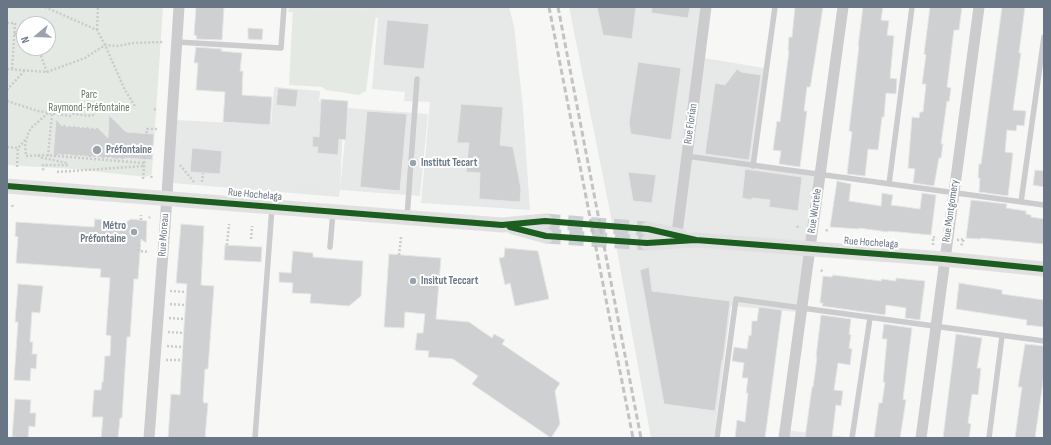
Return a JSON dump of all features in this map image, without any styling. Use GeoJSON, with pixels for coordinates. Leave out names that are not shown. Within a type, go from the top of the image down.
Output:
{"type":"FeatureCollection","features":[{"type":"Feature","properties":{"kind":"street","name":"Rue Moreau"},"geometry":{"type":"LineString","coordinates":[[149,438],[179,7]]}},
{"type":"Feature","properties":{"kind":"street","name":"Rue Florian"},"geometry":{"type":"LineString","coordinates":[[676,238],[706,7]]}},
{"type":"Feature","properties":{"kind":"street","name":"Rue Wurtele"},"geometry":{"type":"LineString","coordinates":[[784,438],[843,7]]}},
{"type":"Feature","properties":{"kind":"street","name":"Rue Montgomery"},"geometry":{"type":"LineString","coordinates":[[921,438],[979,7]]}},
{"type":"Feature","properties":{"kind":"street","name":"Rue Hochelaga"},"geometry":{"type":"LineString","coordinates":[[7,186],[502,225],[546,236]]}},
{"type":"Feature","properties":{"kind":"street","name":"Rue Hochelaga"},"geometry":{"type":"LineString","coordinates":[[502,225],[545,221]]}},
{"type":"Feature","properties":{"kind":"street","name":"Rue Hochelaga"},"geometry":{"type":"LineString","coordinates":[[647,236],[944,259],[1044,269]]}},
{"type":"Feature","properties":{"kind":"lane"},"geometry":{"type":"LineString","coordinates":[[176,42],[281,48],[284,7]]}},
{"type":"Feature","properties":{"kind":"lane"},"geometry":{"type":"LineString","coordinates":[[753,166],[776,7]]}},
{"type":"Feature","properties":{"kind":"lane"},"geometry":{"type":"LineString","coordinates":[[888,184],[912,7]]}},
{"type":"Feature","properties":{"kind":"lane"},"geometry":{"type":"LineString","coordinates":[[1021,202],[1044,37]]}},
{"type":"Feature","properties":{"kind":"lane"},"geometry":{"type":"LineString","coordinates":[[407,217],[417,79]]}},
{"type":"Feature","properties":{"kind":"lane"},"geometry":{"type":"LineString","coordinates":[[686,156],[1044,205]]}},
{"type":"Feature","properties":{"kind":"lane"},"geometry":{"type":"LineString","coordinates":[[255,438],[272,206]]}},
{"type":"Feature","properties":{"kind":"lane"},"geometry":{"type":"LineString","coordinates":[[330,247],[333,212]]}},
{"type":"Feature","properties":{"kind":"lane"},"geometry":{"type":"LineString","coordinates":[[717,438],[736,299],[1044,342]]}},
{"type":"Feature","properties":{"kind":"lane"},"geometry":{"type":"LineString","coordinates":[[852,438],[870,318]]}},
{"type":"Feature","properties":{"kind":"lane"},"geometry":{"type":"LineString","coordinates":[[989,438],[1002,336]]}},
{"type":"Feature","properties":{"kind":"path"},"geometry":{"type":"LineString","coordinates":[[45,7],[97,30]]}},
{"type":"Feature","properties":{"kind":"path"},"geometry":{"type":"LineString","coordinates":[[98,7],[97,30],[125,90],[136,108]]}},
{"type":"Feature","properties":{"kind":"path"},"geometry":{"type":"LineString","coordinates":[[7,23],[15,23],[12,70]]}},
{"type":"Feature","properties":{"kind":"path"},"geometry":{"type":"LineString","coordinates":[[7,69],[47,72],[85,58],[105,45],[112,46],[132,43],[163,42]]}},
{"type":"Feature","properties":{"kind":"path"},"geometry":{"type":"LineString","coordinates":[[41,56],[47,72]]}},
{"type":"Feature","properties":{"kind":"path"},"geometry":{"type":"LineString","coordinates":[[7,90],[25,70]]}},
{"type":"Feature","properties":{"kind":"path"},"geometry":{"type":"LineString","coordinates":[[7,100],[50,113],[70,116],[73,114],[92,116],[102,105],[107,106]]}},
{"type":"Feature","properties":{"kind":"path"},"geometry":{"type":"LineString","coordinates":[[154,109],[158,110]]}},
{"type":"Feature","properties":{"kind":"path"},"geometry":{"type":"LineString","coordinates":[[17,167],[18,148],[26,139],[31,128],[50,113]]}},
{"type":"Feature","properties":{"kind":"path"},"geometry":{"type":"LineString","coordinates":[[48,156],[50,113]]}},
{"type":"Feature","properties":{"kind":"path"},"geometry":{"type":"LineString","coordinates":[[146,138],[148,128],[157,129]]}},
{"type":"Feature","properties":{"kind":"path"},"geometry":{"type":"LineString","coordinates":[[26,139],[26,156],[40,155],[144,164]]}},
{"type":"Feature","properties":{"kind":"path"},"geometry":{"type":"LineString","coordinates":[[7,147],[18,148]]}},
{"type":"Feature","properties":{"kind":"path"},"geometry":{"type":"LineString","coordinates":[[40,155],[40,157],[67,163],[67,165],[43,165],[43,171]]}},
{"type":"Feature","properties":{"kind":"path"},"geometry":{"type":"LineString","coordinates":[[144,179],[145,155]]}},
{"type":"Feature","properties":{"kind":"path"},"geometry":{"type":"LineString","coordinates":[[178,163],[194,182]]}},
{"type":"Feature","properties":{"kind":"path"},"geometry":{"type":"LineString","coordinates":[[57,172],[144,164]]}},
{"type":"Feature","properties":{"kind":"path"},"geometry":{"type":"LineString","coordinates":[[202,182],[203,173]]}},
{"type":"Feature","properties":{"kind":"path"},"geometry":{"type":"LineString","coordinates":[[141,215],[141,220]]}},
{"type":"Feature","properties":{"kind":"path"},"geometry":{"type":"LineString","coordinates":[[227,245],[229,224]]}},
{"type":"Feature","properties":{"kind":"path"},"geometry":{"type":"LineString","coordinates":[[251,239],[252,226]]}},
{"type":"Feature","properties":{"kind":"path"},"geometry":{"type":"LineString","coordinates":[[399,254],[401,237]]}},
{"type":"Feature","properties":{"kind":"path"},"geometry":{"type":"LineString","coordinates":[[956,240],[964,240],[961,246]]}},
{"type":"Feature","properties":{"kind":"path"},"geometry":{"type":"LineString","coordinates":[[139,245],[139,251],[149,252]]}},
{"type":"Feature","properties":{"kind":"path"},"geometry":{"type":"LineString","coordinates":[[169,291],[186,292]]}},
{"type":"Feature","properties":{"kind":"path"},"geometry":{"type":"LineString","coordinates":[[168,304],[185,306]]}},
{"type":"Feature","properties":{"kind":"path"},"geometry":{"type":"LineString","coordinates":[[167,318],[184,319]]}},
{"type":"Feature","properties":{"kind":"path"},"geometry":{"type":"LineString","coordinates":[[166,332],[184,333]]}},
{"type":"Feature","properties":{"kind":"path"},"geometry":{"type":"LineString","coordinates":[[165,346],[182,347]]}},
{"type":"Feature","properties":{"kind":"path"},"geometry":{"type":"LineString","coordinates":[[164,360],[182,360]]}},
{"type":"Feature","properties":{"kind":"shaded area"},"geometry":{"type":"Polygon","coordinates":[[[289,7],[509,7],[514,26],[523,108],[530,210],[421,203],[430,102],[404,101],[405,92],[372,89],[378,18],[288,12],[289,7]]]}},
{"type":"Feature","properties":{"kind":"shaded area"},"geometry":{"type":"Polygon","coordinates":[[[569,7],[709,7],[704,58],[764,68],[753,166],[820,175],[796,312],[731,306],[714,438],[651,438],[610,212],[569,7]]]}},
{"type":"Feature","properties":{"kind":"shaded area"},"geometry":{"type":"Polygon","coordinates":[[[274,87],[320,91],[319,102],[344,104],[340,189],[348,108],[428,114],[420,196],[340,190],[339,197],[172,183],[176,120],[271,125],[274,87]],[[367,111],[361,187],[400,191],[407,114],[367,111]]]}},
{"type":"Feature","properties":{"kind":"shaded area"},"geometry":{"type":"Polygon","coordinates":[[[785,430],[848,437],[848,438],[784,438],[785,430]]]}},
{"type":"Feature","properties":{"kind":"green space","name":"Parc Raymond-Préfontaine"},"geometry":{"type":"Polygon","coordinates":[[[7,7],[163,7],[151,175],[146,177],[73,169],[7,165],[7,7]]]}},
{"type":"Feature","properties":{"kind":"green space"},"geometry":{"type":"Polygon","coordinates":[[[293,7],[368,14],[369,7],[377,7],[366,91],[359,95],[326,90],[322,87],[289,85],[293,7]]]}},
{"type":"Feature","properties":{"kind":"green space"},"geometry":{"type":"Polygon","coordinates":[[[291,184],[325,186],[325,189],[291,187],[291,184]]]}},
{"type":"Feature","properties":{"kind":"building"},"geometry":{"type":"Polygon","coordinates":[[[196,7],[224,7],[222,40],[196,39],[197,36],[194,35],[196,7]]]}},
{"type":"Feature","properties":{"kind":"building"},"geometry":{"type":"Polygon","coordinates":[[[597,7],[636,7],[632,39],[603,35],[597,7]]]}},
{"type":"Feature","properties":{"kind":"building"},"geometry":{"type":"Polygon","coordinates":[[[652,7],[690,7],[688,18],[651,13],[652,7]]]}},
{"type":"Feature","properties":{"kind":"building"},"geometry":{"type":"Polygon","coordinates":[[[795,7],[823,7],[811,83],[810,87],[807,87],[804,111],[807,111],[800,167],[779,164],[781,151],[773,150],[777,121],[780,122],[789,51],[789,37],[792,37],[795,7]]]}},
{"type":"Feature","properties":{"kind":"building"},"geometry":{"type":"Polygon","coordinates":[[[863,7],[883,7],[881,20],[889,21],[887,35],[894,36],[890,78],[897,79],[896,94],[886,93],[884,117],[882,117],[878,150],[868,149],[865,176],[847,174],[852,132],[849,131],[863,7]]]}},
{"type":"Feature","properties":{"kind":"building"},"geometry":{"type":"Polygon","coordinates":[[[930,7],[962,7],[959,30],[954,30],[947,87],[951,88],[949,102],[947,101],[941,144],[943,144],[941,158],[939,158],[934,186],[913,183],[915,169],[908,168],[912,117],[919,118],[920,112],[923,112],[926,84],[922,84],[926,55],[924,54],[930,7]]]}},
{"type":"Feature","properties":{"kind":"building"},"geometry":{"type":"Polygon","coordinates":[[[1002,7],[1025,7],[1019,53],[1021,53],[1013,110],[1026,111],[1024,126],[1017,125],[1016,131],[1007,130],[1005,152],[1013,153],[1008,196],[979,192],[980,178],[978,178],[1002,7]]]}},
{"type":"Feature","properties":{"kind":"building"},"geometry":{"type":"Polygon","coordinates":[[[387,20],[429,24],[424,69],[383,65],[387,20]]]}},
{"type":"Feature","properties":{"kind":"building"},"geometry":{"type":"Polygon","coordinates":[[[248,28],[263,29],[262,40],[248,39],[248,28]]]}},
{"type":"Feature","properties":{"kind":"building"},"geometry":{"type":"Polygon","coordinates":[[[196,47],[222,49],[221,51],[242,53],[240,71],[243,71],[242,95],[272,97],[270,125],[223,122],[225,92],[196,90],[198,63],[194,63],[196,47]]]}},
{"type":"Feature","properties":{"kind":"building"},"geometry":{"type":"Polygon","coordinates":[[[638,62],[681,68],[671,140],[631,134],[629,123],[638,62]]]}},
{"type":"Feature","properties":{"kind":"building"},"geometry":{"type":"Polygon","coordinates":[[[737,69],[741,72],[761,75],[749,160],[705,154],[715,83],[725,85],[737,69]]]}},
{"type":"Feature","properties":{"kind":"building"},"geometry":{"type":"Polygon","coordinates":[[[278,88],[298,90],[296,107],[276,105],[278,88]]]}},
{"type":"Feature","properties":{"kind":"building"},"geometry":{"type":"Polygon","coordinates":[[[321,99],[348,101],[346,140],[339,139],[338,155],[317,153],[318,147],[312,147],[313,136],[319,137],[321,99]]]}},
{"type":"Feature","properties":{"kind":"building"},"geometry":{"type":"Polygon","coordinates":[[[461,104],[503,107],[500,145],[513,147],[521,189],[520,202],[479,199],[480,173],[466,172],[469,143],[457,143],[461,104]]]}},
{"type":"Feature","properties":{"kind":"building"},"geometry":{"type":"Polygon","coordinates":[[[367,111],[407,114],[400,191],[360,187],[367,111]]]}},
{"type":"Feature","properties":{"kind":"building"},"geometry":{"type":"Polygon","coordinates":[[[109,115],[126,132],[154,134],[152,160],[125,158],[122,160],[120,158],[117,160],[110,157],[108,159],[106,157],[103,159],[97,156],[94,158],[92,156],[90,158],[83,155],[81,157],[79,155],[76,157],[69,154],[67,156],[65,154],[63,156],[60,154],[53,158],[56,119],[62,126],[65,124],[67,127],[70,125],[72,127],[74,125],[81,128],[83,126],[85,128],[88,126],[90,129],[92,127],[95,129],[97,127],[108,138],[109,115]]]}},
{"type":"Feature","properties":{"kind":"building"},"geometry":{"type":"Polygon","coordinates":[[[192,148],[222,151],[220,174],[190,172],[192,148]]]}},
{"type":"Feature","properties":{"kind":"building"},"geometry":{"type":"Polygon","coordinates":[[[745,169],[802,177],[798,211],[769,207],[770,200],[752,198],[751,200],[742,198],[745,169]]]}},
{"type":"Feature","properties":{"kind":"building"},"geometry":{"type":"Polygon","coordinates":[[[1035,170],[1044,171],[1044,187],[1033,185],[1035,170]]]}},
{"type":"Feature","properties":{"kind":"building"},"geometry":{"type":"Polygon","coordinates":[[[628,172],[656,175],[652,203],[633,201],[628,172]]]}},
{"type":"Feature","properties":{"kind":"building"},"geometry":{"type":"Polygon","coordinates":[[[837,181],[851,184],[849,201],[881,206],[882,193],[893,195],[891,205],[920,209],[922,193],[936,195],[931,235],[859,228],[830,227],[837,181]]]}},
{"type":"Feature","properties":{"kind":"building"},"geometry":{"type":"Polygon","coordinates":[[[971,200],[1007,204],[1006,208],[1026,211],[1026,214],[1031,215],[1031,217],[1044,219],[1044,244],[966,238],[971,200]]]}},
{"type":"Feature","properties":{"kind":"building"},"geometry":{"type":"Polygon","coordinates":[[[95,219],[125,223],[131,219],[147,221],[146,243],[141,239],[138,279],[134,279],[130,337],[127,337],[122,418],[120,418],[118,438],[101,438],[103,417],[92,417],[94,390],[101,390],[105,356],[110,356],[111,336],[106,335],[110,278],[100,277],[101,269],[16,263],[18,237],[15,236],[16,222],[94,227],[95,219]]]}},
{"type":"Feature","properties":{"kind":"building"},"geometry":{"type":"Polygon","coordinates":[[[181,224],[204,226],[201,285],[214,286],[208,369],[205,369],[203,401],[204,403],[208,403],[205,438],[168,438],[171,394],[180,395],[187,284],[176,283],[181,224]]]}},
{"type":"Feature","properties":{"kind":"building"},"geometry":{"type":"Polygon","coordinates":[[[225,245],[262,247],[261,262],[224,260],[225,245]]]}},
{"type":"Feature","properties":{"kind":"building"},"geometry":{"type":"Polygon","coordinates":[[[505,248],[538,251],[549,299],[515,306],[510,283],[505,285],[499,258],[504,257],[505,248]]]}},
{"type":"Feature","properties":{"kind":"building"},"geometry":{"type":"Polygon","coordinates":[[[293,251],[313,253],[313,257],[363,261],[361,296],[349,306],[310,303],[311,294],[292,293],[293,283],[279,282],[279,272],[291,273],[293,251]]]}},
{"type":"Feature","properties":{"kind":"building"},"geometry":{"type":"Polygon","coordinates":[[[389,254],[441,258],[436,319],[469,322],[492,338],[494,334],[505,340],[502,344],[560,383],[555,391],[560,424],[551,438],[472,384],[478,376],[453,359],[428,357],[429,351],[415,350],[417,333],[423,333],[425,314],[405,312],[404,328],[384,327],[389,254]]]}},
{"type":"Feature","properties":{"kind":"building"},"geometry":{"type":"Polygon","coordinates":[[[649,267],[652,291],[730,301],[715,411],[664,404],[640,270],[649,267]]]}},
{"type":"Feature","properties":{"kind":"building"},"geometry":{"type":"Polygon","coordinates":[[[833,275],[881,281],[882,279],[896,281],[896,278],[925,281],[920,320],[905,318],[906,308],[886,305],[885,315],[822,306],[823,303],[820,303],[823,276],[832,277],[833,275]]]}},
{"type":"Feature","properties":{"kind":"building"},"geometry":{"type":"Polygon","coordinates":[[[959,283],[1002,290],[1002,294],[1044,300],[1044,327],[1026,325],[1027,320],[956,309],[959,283]]]}},
{"type":"Feature","properties":{"kind":"building"},"geometry":{"type":"Polygon","coordinates":[[[18,284],[43,286],[40,313],[32,312],[30,342],[33,342],[32,354],[37,354],[36,369],[31,368],[30,381],[14,380],[18,322],[15,322],[18,284]]]}},
{"type":"Feature","properties":{"kind":"building"},"geometry":{"type":"Polygon","coordinates":[[[759,307],[782,310],[765,438],[735,438],[737,420],[745,422],[748,378],[742,378],[744,363],[732,361],[734,347],[747,349],[749,335],[751,336],[752,321],[757,321],[759,307]]]}},
{"type":"Feature","properties":{"kind":"building"},"geometry":{"type":"Polygon","coordinates":[[[821,315],[851,319],[849,334],[851,335],[849,348],[852,349],[850,365],[838,363],[834,390],[843,391],[841,406],[836,405],[832,438],[805,438],[815,373],[821,315]]]}},
{"type":"Feature","properties":{"kind":"building"},"geometry":{"type":"Polygon","coordinates":[[[884,324],[912,328],[903,399],[906,400],[900,438],[874,438],[879,403],[882,403],[885,382],[883,382],[887,339],[882,339],[884,324]]]}},
{"type":"Feature","properties":{"kind":"building"},"geometry":{"type":"Polygon","coordinates":[[[956,334],[982,338],[977,368],[981,368],[978,395],[972,394],[968,423],[971,424],[969,438],[943,438],[956,334]]]}},
{"type":"Feature","properties":{"kind":"building"},"geometry":{"type":"Polygon","coordinates":[[[1025,344],[1044,346],[1044,375],[1035,438],[1015,438],[1022,387],[1018,387],[1025,344]]]}},
{"type":"Feature","properties":{"kind":"building"},"geometry":{"type":"Polygon","coordinates":[[[15,399],[31,400],[30,413],[36,413],[35,427],[29,426],[28,438],[12,437],[15,399]]]}},
{"type":"Feature","properties":{"kind":"tunnel"},"geometry":{"type":"LineString","coordinates":[[545,221],[648,229]]}},
{"type":"Feature","properties":{"kind":"tunnel"},"geometry":{"type":"LineString","coordinates":[[546,236],[647,243]]}},
{"type":"Feature","properties":{"kind":"railway"},"geometry":{"type":"LineString","coordinates":[[549,7],[633,438]]}},
{"type":"Feature","properties":{"kind":"railway"},"geometry":{"type":"LineString","coordinates":[[558,7],[641,438]]}},
{"type":"Feature","properties":{"kind":"cycle path"},"geometry":{"type":"LineString","coordinates":[[7,186],[502,225],[545,221],[648,229],[696,240]]}},
{"type":"Feature","properties":{"kind":"cycle path"},"geometry":{"type":"LineString","coordinates":[[510,227],[546,236],[647,243],[696,240],[944,259],[1044,269]]}},
{"type":"Feature","properties":{"kind":"place","name":"Préfontaine"},"geometry":{"type":"Point","coordinates":[97,150]}},
{"type":"Feature","properties":{"kind":"place","name":"Institut Tecart"},"geometry":{"type":"Point","coordinates":[413,163]}},
{"type":"Feature","properties":{"kind":"place","name":"Métro Préfontaine"},"geometry":{"type":"Point","coordinates":[134,232]}},
{"type":"Feature","properties":{"kind":"place","name":"Insitut Teccart"},"geometry":{"type":"Point","coordinates":[413,281]}}]}
